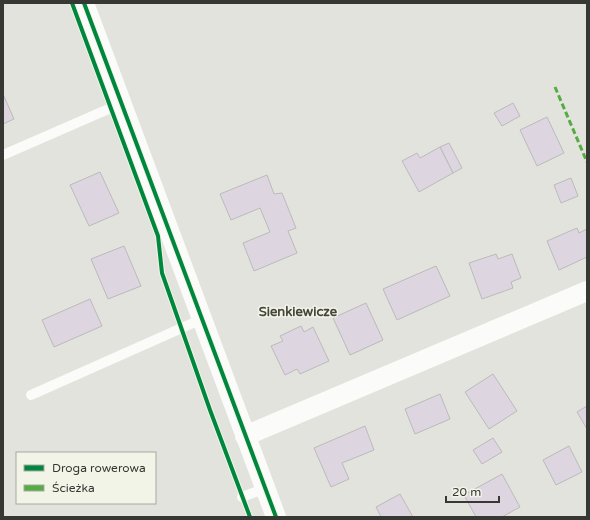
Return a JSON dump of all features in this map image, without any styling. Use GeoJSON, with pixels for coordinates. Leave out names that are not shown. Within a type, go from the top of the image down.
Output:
{"type":"FeatureCollection","features":[{"type":"Feature","properties":{"kind":"street"},"geometry":{"type":"LineString","coordinates":[[84,3],[120,104],[276,517]]}},
{"type":"Feature","properties":{"kind":"street"},"geometry":{"type":"LineString","coordinates":[[245,436],[587,291]]}},
{"type":"Feature","properties":{"kind":"lane"},"geometry":{"type":"LineString","coordinates":[[3,155],[120,104]]}},
{"type":"Feature","properties":{"kind":"lane"},"geometry":{"type":"LineString","coordinates":[[31,395],[202,319]]}},
{"type":"Feature","properties":{"kind":"lane"},"geometry":{"type":"LineString","coordinates":[[242,497],[266,488]]}},
{"type":"Feature","properties":{"kind":"building"},"geometry":{"type":"Polygon","coordinates":[[[3,94],[14,119],[3,124],[3,94]]]}},
{"type":"Feature","properties":{"kind":"building"},"geometry":{"type":"Polygon","coordinates":[[[513,103],[520,116],[502,126],[494,113],[513,103]]]}},
{"type":"Feature","properties":{"kind":"building"},"geometry":{"type":"Polygon","coordinates":[[[547,117],[564,153],[537,166],[520,130],[547,117]]]}},
{"type":"Feature","properties":{"kind":"building"},"geometry":{"type":"Polygon","coordinates":[[[449,143],[462,168],[453,173],[440,147],[449,143]]]}},
{"type":"Feature","properties":{"kind":"building"},"geometry":{"type":"Polygon","coordinates":[[[440,147],[453,173],[419,192],[402,161],[417,153],[420,158],[440,147]]]}},
{"type":"Feature","properties":{"kind":"building"},"geometry":{"type":"Polygon","coordinates":[[[100,172],[119,213],[89,226],[70,185],[100,172]]]}},
{"type":"Feature","properties":{"kind":"building"},"geometry":{"type":"Polygon","coordinates":[[[267,175],[274,194],[282,193],[296,228],[288,231],[297,253],[254,271],[243,243],[270,232],[260,208],[231,220],[220,194],[267,175]]]}},
{"type":"Feature","properties":{"kind":"building"},"geometry":{"type":"Polygon","coordinates":[[[571,178],[578,196],[561,203],[554,185],[571,178]]]}},
{"type":"Feature","properties":{"kind":"building"},"geometry":{"type":"Polygon","coordinates":[[[577,228],[579,233],[587,229],[587,257],[559,270],[547,241],[577,228]]]}},
{"type":"Feature","properties":{"kind":"building"},"geometry":{"type":"Polygon","coordinates":[[[124,246],[141,286],[108,299],[91,259],[124,246]]]}},
{"type":"Feature","properties":{"kind":"building"},"geometry":{"type":"Polygon","coordinates":[[[496,254],[498,259],[512,254],[521,278],[511,282],[513,288],[482,299],[469,263],[496,254]]]}},
{"type":"Feature","properties":{"kind":"building"},"geometry":{"type":"Polygon","coordinates":[[[436,266],[450,296],[397,320],[383,289],[436,266]]]}},
{"type":"Feature","properties":{"kind":"building"},"geometry":{"type":"Polygon","coordinates":[[[90,299],[102,326],[54,347],[42,320],[90,299]]]}},
{"type":"Feature","properties":{"kind":"building"},"geometry":{"type":"Polygon","coordinates":[[[366,303],[383,340],[350,355],[333,318],[366,303]]]}},
{"type":"Feature","properties":{"kind":"building"},"geometry":{"type":"Polygon","coordinates":[[[301,326],[304,332],[313,327],[329,361],[300,374],[297,369],[285,375],[271,346],[283,341],[280,336],[301,326]]]}},
{"type":"Feature","properties":{"kind":"building"},"geometry":{"type":"Polygon","coordinates":[[[493,374],[517,411],[489,429],[465,392],[493,374]]]}},
{"type":"Feature","properties":{"kind":"building"},"geometry":{"type":"Polygon","coordinates":[[[440,394],[450,419],[415,434],[405,409],[440,394]]]}},
{"type":"Feature","properties":{"kind":"building"},"geometry":{"type":"Polygon","coordinates":[[[587,406],[587,429],[577,412],[587,406]]]}},
{"type":"Feature","properties":{"kind":"building"},"geometry":{"type":"Polygon","coordinates":[[[365,426],[374,450],[342,463],[349,479],[331,487],[314,448],[365,426]]]}},
{"type":"Feature","properties":{"kind":"building"},"geometry":{"type":"Polygon","coordinates":[[[493,438],[502,452],[482,464],[473,450],[493,438]]]}},
{"type":"Feature","properties":{"kind":"building"},"geometry":{"type":"Polygon","coordinates":[[[569,446],[582,472],[556,485],[543,460],[569,446]]]}},
{"type":"Feature","properties":{"kind":"building"},"geometry":{"type":"Polygon","coordinates":[[[502,474],[520,507],[502,517],[476,517],[464,495],[502,474]]]}},
{"type":"Feature","properties":{"kind":"building"},"geometry":{"type":"Polygon","coordinates":[[[400,494],[413,517],[381,517],[376,507],[400,494]]]}},
{"type":"Feature","properties":{"kind":"marked path"},"geometry":{"type":"LineString","coordinates":[[555,87],[587,162]]}},
{"type":"Feature","properties":{"kind":"cycle path"},"geometry":{"type":"LineString","coordinates":[[72,3],[158,236],[162,273],[210,410],[250,517]]}},
{"type":"Feature","properties":{"kind":"cycle path"},"geometry":{"type":"LineString","coordinates":[[84,3],[276,517]]}},
{"type":"Feature","properties":{"kind":"district","name":"Sienkiewicze"},"geometry":{"type":"Point","coordinates":[298,311]}}]}
